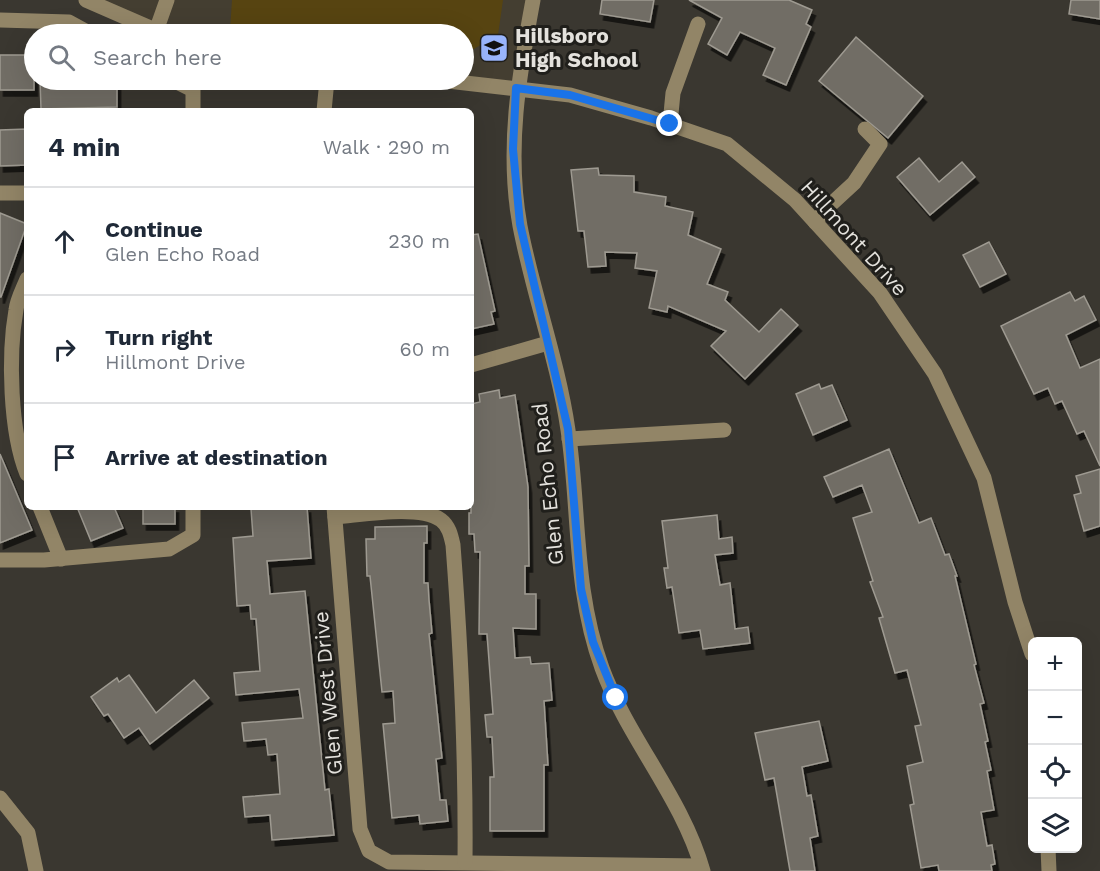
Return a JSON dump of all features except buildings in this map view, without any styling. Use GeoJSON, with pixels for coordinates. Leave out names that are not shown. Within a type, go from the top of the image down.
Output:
{"type":"FeatureCollection","features":[{"type":"Feature","properties":{"kind":"street"},"geometry":{"type":"LineString","coordinates":[[86,0],[140,24]]}},
{"type":"Feature","properties":{"kind":"street"},"geometry":{"type":"LineString","coordinates":[[162,24],[167,0]]}},
{"type":"Feature","properties":{"kind":"street","name":"Glen Echo Road"},"geometry":{"type":"LineString","coordinates":[[533,0],[516,88],[513,149],[520,224],[569,439],[581,589],[593,642],[616,698],[687,826],[702,868]]}},
{"type":"Feature","properties":{"kind":"street"},"geometry":{"type":"LineString","coordinates":[[0,20],[73,24]]}},
{"type":"Feature","properties":{"kind":"street"},"geometry":{"type":"LineString","coordinates":[[670,124],[673,93],[698,24]]}},
{"type":"Feature","properties":{"kind":"street","name":"Hillmont Drive"},"geometry":{"type":"LineString","coordinates":[[474,84],[570,95],[670,124],[727,144],[795,200],[880,293],[935,374],[984,478],[1015,602],[1028,642]]}},
{"type":"Feature","properties":{"kind":"street"},"geometry":{"type":"LineString","coordinates":[[193,90],[193,108]]}},
{"type":"Feature","properties":{"kind":"street"},"geometry":{"type":"LineString","coordinates":[[324,108],[326,90]]}},
{"type":"Feature","properties":{"kind":"street"},"geometry":{"type":"LineString","coordinates":[[815,222],[854,183],[880,144],[865,129]]}},
{"type":"Feature","properties":{"kind":"street"},"geometry":{"type":"LineString","coordinates":[[0,193],[24,193]]}},
{"type":"Feature","properties":{"kind":"street"},"geometry":{"type":"LineString","coordinates":[[24,287],[16,309],[11,391],[19,454],[24,466]]}},
{"type":"Feature","properties":{"kind":"street"},"geometry":{"type":"LineString","coordinates":[[474,364],[548,343]]}},
{"type":"Feature","properties":{"kind":"street"},"geometry":{"type":"LineString","coordinates":[[569,439],[724,430]]}},
{"type":"Feature","properties":{"kind":"street"},"geometry":{"type":"LineString","coordinates":[[41,510],[61,559]]}},
{"type":"Feature","properties":{"kind":"street"},"geometry":{"type":"LineString","coordinates":[[0,560],[61,559],[169,549],[193,536],[193,510]]}},
{"type":"Feature","properties":{"kind":"street"},"geometry":{"type":"LineString","coordinates":[[334,512],[426,513],[443,521],[449,529],[453,545],[467,776],[465,862]]}},
{"type":"Feature","properties":{"kind":"street","name":"Glen West Drive"},"geometry":{"type":"LineString","coordinates":[[334,512],[360,828],[369,851],[389,867]]}},
{"type":"Feature","properties":{"kind":"street"},"geometry":{"type":"LineString","coordinates":[[0,798],[28,833],[36,871]]}},
{"type":"Feature","properties":{"kind":"street"},"geometry":{"type":"LineString","coordinates":[[1048,853],[1049,871]]}},
{"type":"Feature","properties":{"kind":"street"},"geometry":{"type":"LineString","coordinates":[[389,867],[465,862],[552,867],[702,868]]}},
{"type":"Feature","properties":{"kind":"shaded area","name":"Hillsboro High School"},"geometry":{"type":"Polygon","coordinates":[[[86,0],[533,0],[516,88],[474,82],[474,24],[141,24],[86,0]]]}},
{"type":"Feature","properties":{"kind":"shaded area"},"geometry":{"type":"Polygon","coordinates":[[[232,0],[503,0],[498,35],[474,49],[474,24],[230,24],[232,0]]]}},
{"type":"Feature","properties":{"kind":"place","name":"Hillsboro High School"},"geometry":{"type":"Point","coordinates":[494,48]}},
{"type":"Feature","properties":{"kind":"route"},"geometry":{"type":"LineString","coordinates":[[616,698],[593,642],[581,589],[568,429],[520,224],[513,149],[516,88],[570,95],[670,124]]}}]}
